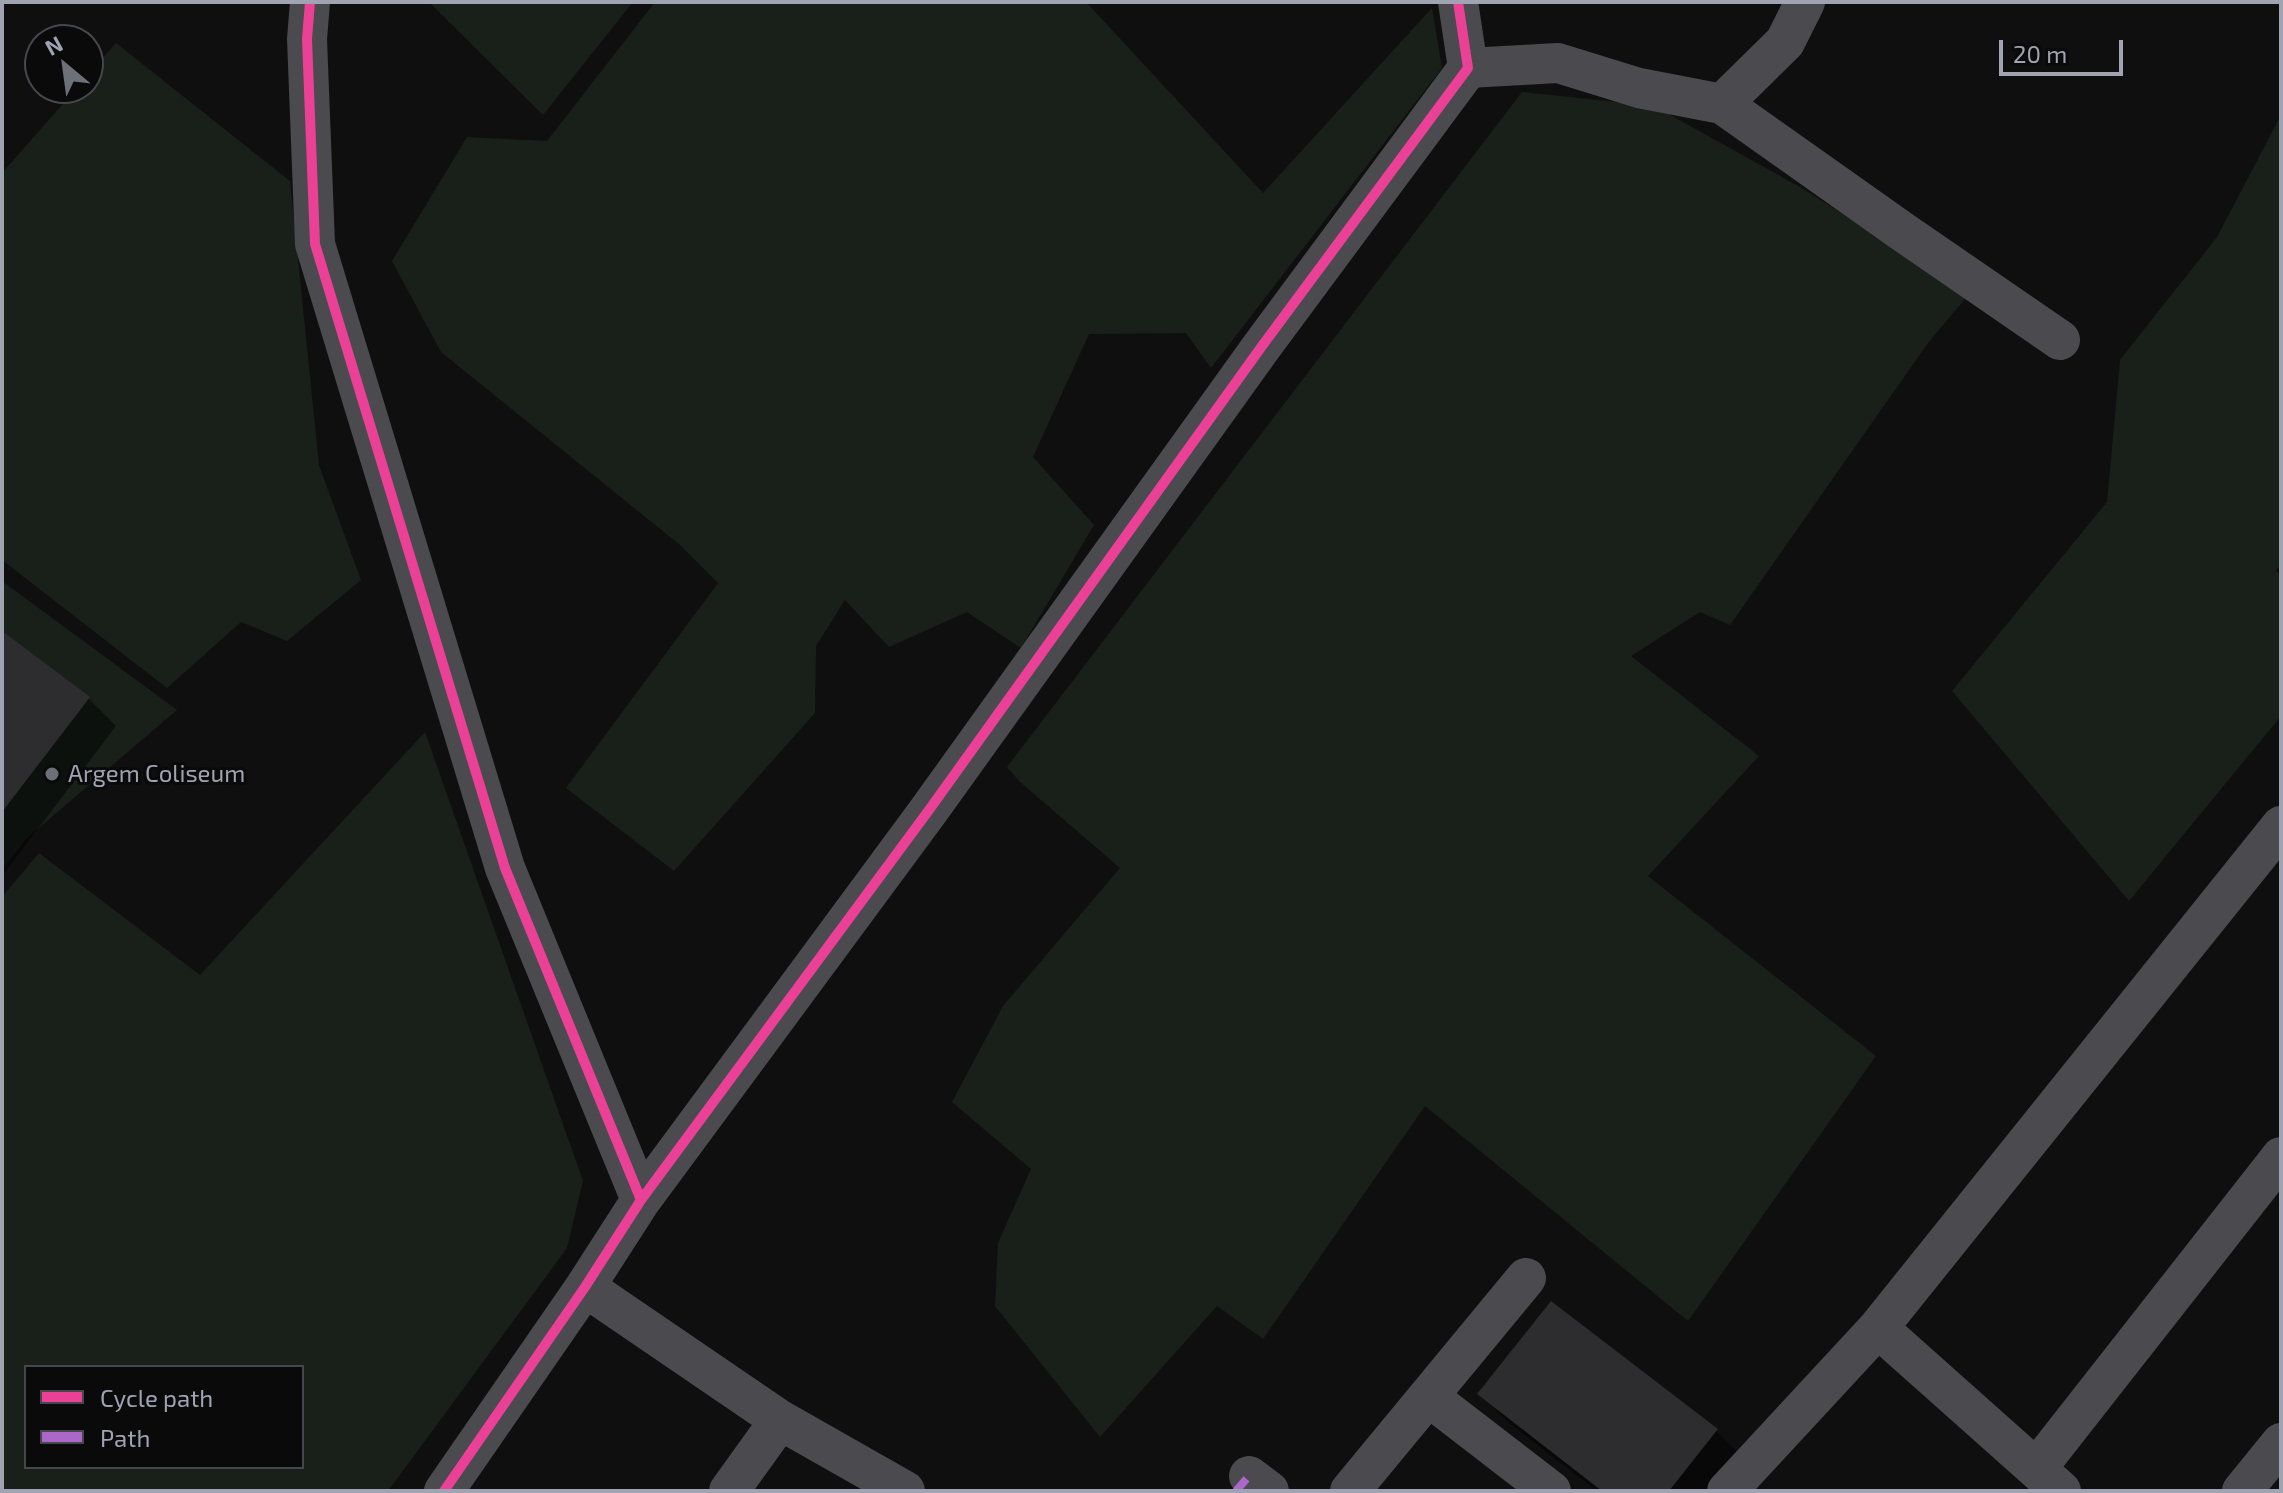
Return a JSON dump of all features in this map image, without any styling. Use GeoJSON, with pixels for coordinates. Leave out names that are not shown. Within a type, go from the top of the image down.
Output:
{"type":"FeatureCollection","features":[{"type":"Feature","properties":{"kind":"street"},"geometry":{"type":"LineString","coordinates":[[310,2],[307,39],[315,244],[505,868],[641,1200]]}},
{"type":"Feature","properties":{"kind":"street"},"geometry":{"type":"LineString","coordinates":[[444,1491],[641,1200],[929,810],[1262,346],[1468,68],[1458,2]]}},
{"type":"Feature","properties":{"kind":"street"},"geometry":{"type":"LineString","coordinates":[[1722,104],[1785,42],[1805,2]]}},
{"type":"Feature","properties":{"kind":"street"},"geometry":{"type":"LineString","coordinates":[[1468,68],[1558,63],[1639,88],[1722,104],[2060,340]]}},
{"type":"Feature","properties":{"kind":"street"},"geometry":{"type":"LineString","coordinates":[[1734,1489],[1878,1328],[2281,826]]}},
{"type":"Feature","properties":{"kind":"street"},"geometry":{"type":"LineString","coordinates":[[1878,1328],[2049,1480],[2281,1157]]}},
{"type":"Feature","properties":{"kind":"street"},"geometry":{"type":"LineString","coordinates":[[1350,1491],[1526,1278]]}},
{"type":"Feature","properties":{"kind":"street"},"geometry":{"type":"LineString","coordinates":[[585,1287],[780,1420],[905,1491]]}},
{"type":"Feature","properties":{"kind":"street"},"geometry":{"type":"LineString","coordinates":[[1429,1397],[1551,1491]]}},
{"type":"Feature","properties":{"kind":"street"},"geometry":{"type":"LineString","coordinates":[[729,1491],[780,1420]]}},
{"type":"Feature","properties":{"kind":"street"},"geometry":{"type":"LineString","coordinates":[[2242,1491],[2281,1443]]}},
{"type":"Feature","properties":{"kind":"shaded area"},"geometry":{"type":"Polygon","coordinates":[[[429,2],[633,2],[543,115],[429,2]]]}},
{"type":"Feature","properties":{"kind":"shaded area"},"geometry":{"type":"Polygon","coordinates":[[[655,2],[1086,2],[1263,193],[1432,8],[1442,68],[1211,368],[1186,333],[1089,334],[1033,457],[1094,525],[1021,648],[967,612],[889,647],[845,600],[816,646],[815,713],[674,871],[566,788],[718,583],[680,545],[441,352],[392,261],[467,137],[547,141],[655,2]]]}},
{"type":"Feature","properties":{"kind":"shaded area"},"geometry":{"type":"Polygon","coordinates":[[[116,43],[290,181],[319,465],[361,580],[287,641],[241,622],[167,688],[2,560],[2,173],[63,104],[104,104],[104,57],[116,43]]]}},
{"type":"Feature","properties":{"kind":"shaded area"},"geometry":{"type":"Polygon","coordinates":[[[1522,92],[1654,106],[1800,187],[1970,293],[1928,343],[1730,625],[1700,612],[1631,656],[1759,756],[1648,876],[1876,1056],[1688,1321],[1425,1106],[1263,1339],[1217,1306],[1100,1437],[995,1306],[998,1243],[1031,1169],[952,1102],[1003,1006],[1120,868],[1019,781],[1007,767],[1522,92]]]}},
{"type":"Feature","properties":{"kind":"shaded area"},"geometry":{"type":"Polygon","coordinates":[[[2281,115],[2281,565],[2276,570],[2281,576],[2281,716],[2129,901],[1952,691],[2107,502],[2120,360],[2217,237],[2281,115]]]}},
{"type":"Feature","properties":{"kind":"shaded area","name":"Argem Coliseum"},"geometry":{"type":"Polygon","coordinates":[[[2,581],[177,710],[27,838],[2,870],[2,581]]]}},
{"type":"Feature","properties":{"kind":"shaded area"},"geometry":{"type":"Polygon","coordinates":[[[425,732],[583,1181],[567,1248],[388,1491],[2,1491],[2,897],[39,853],[200,975],[425,732]]]}},
{"type":"Feature","properties":{"kind":"building"},"geometry":{"type":"Polygon","coordinates":[[[2,631],[90,697],[2,812],[2,631]]]}},
{"type":"Feature","properties":{"kind":"building"},"geometry":{"type":"Polygon","coordinates":[[[1551,1301],[1718,1429],[1669,1491],[1602,1491],[1477,1394],[1551,1301]]]}},
{"type":"Feature","properties":{"kind":"marked path"},"geometry":{"type":"LineString","coordinates":[[1236,1491],[1249,1476]]}},
{"type":"Feature","properties":{"kind":"cycle path"},"geometry":{"type":"LineString","coordinates":[[310,2],[307,39],[315,244],[505,868],[641,1200]]}},
{"type":"Feature","properties":{"kind":"cycle path"},"geometry":{"type":"LineString","coordinates":[[444,1491],[641,1200],[929,810],[1262,346],[1468,68],[1458,2]]}},
{"type":"Feature","properties":{"kind":"place","name":"Argem Coliseum"},"geometry":{"type":"Point","coordinates":[52,774]}}]}
